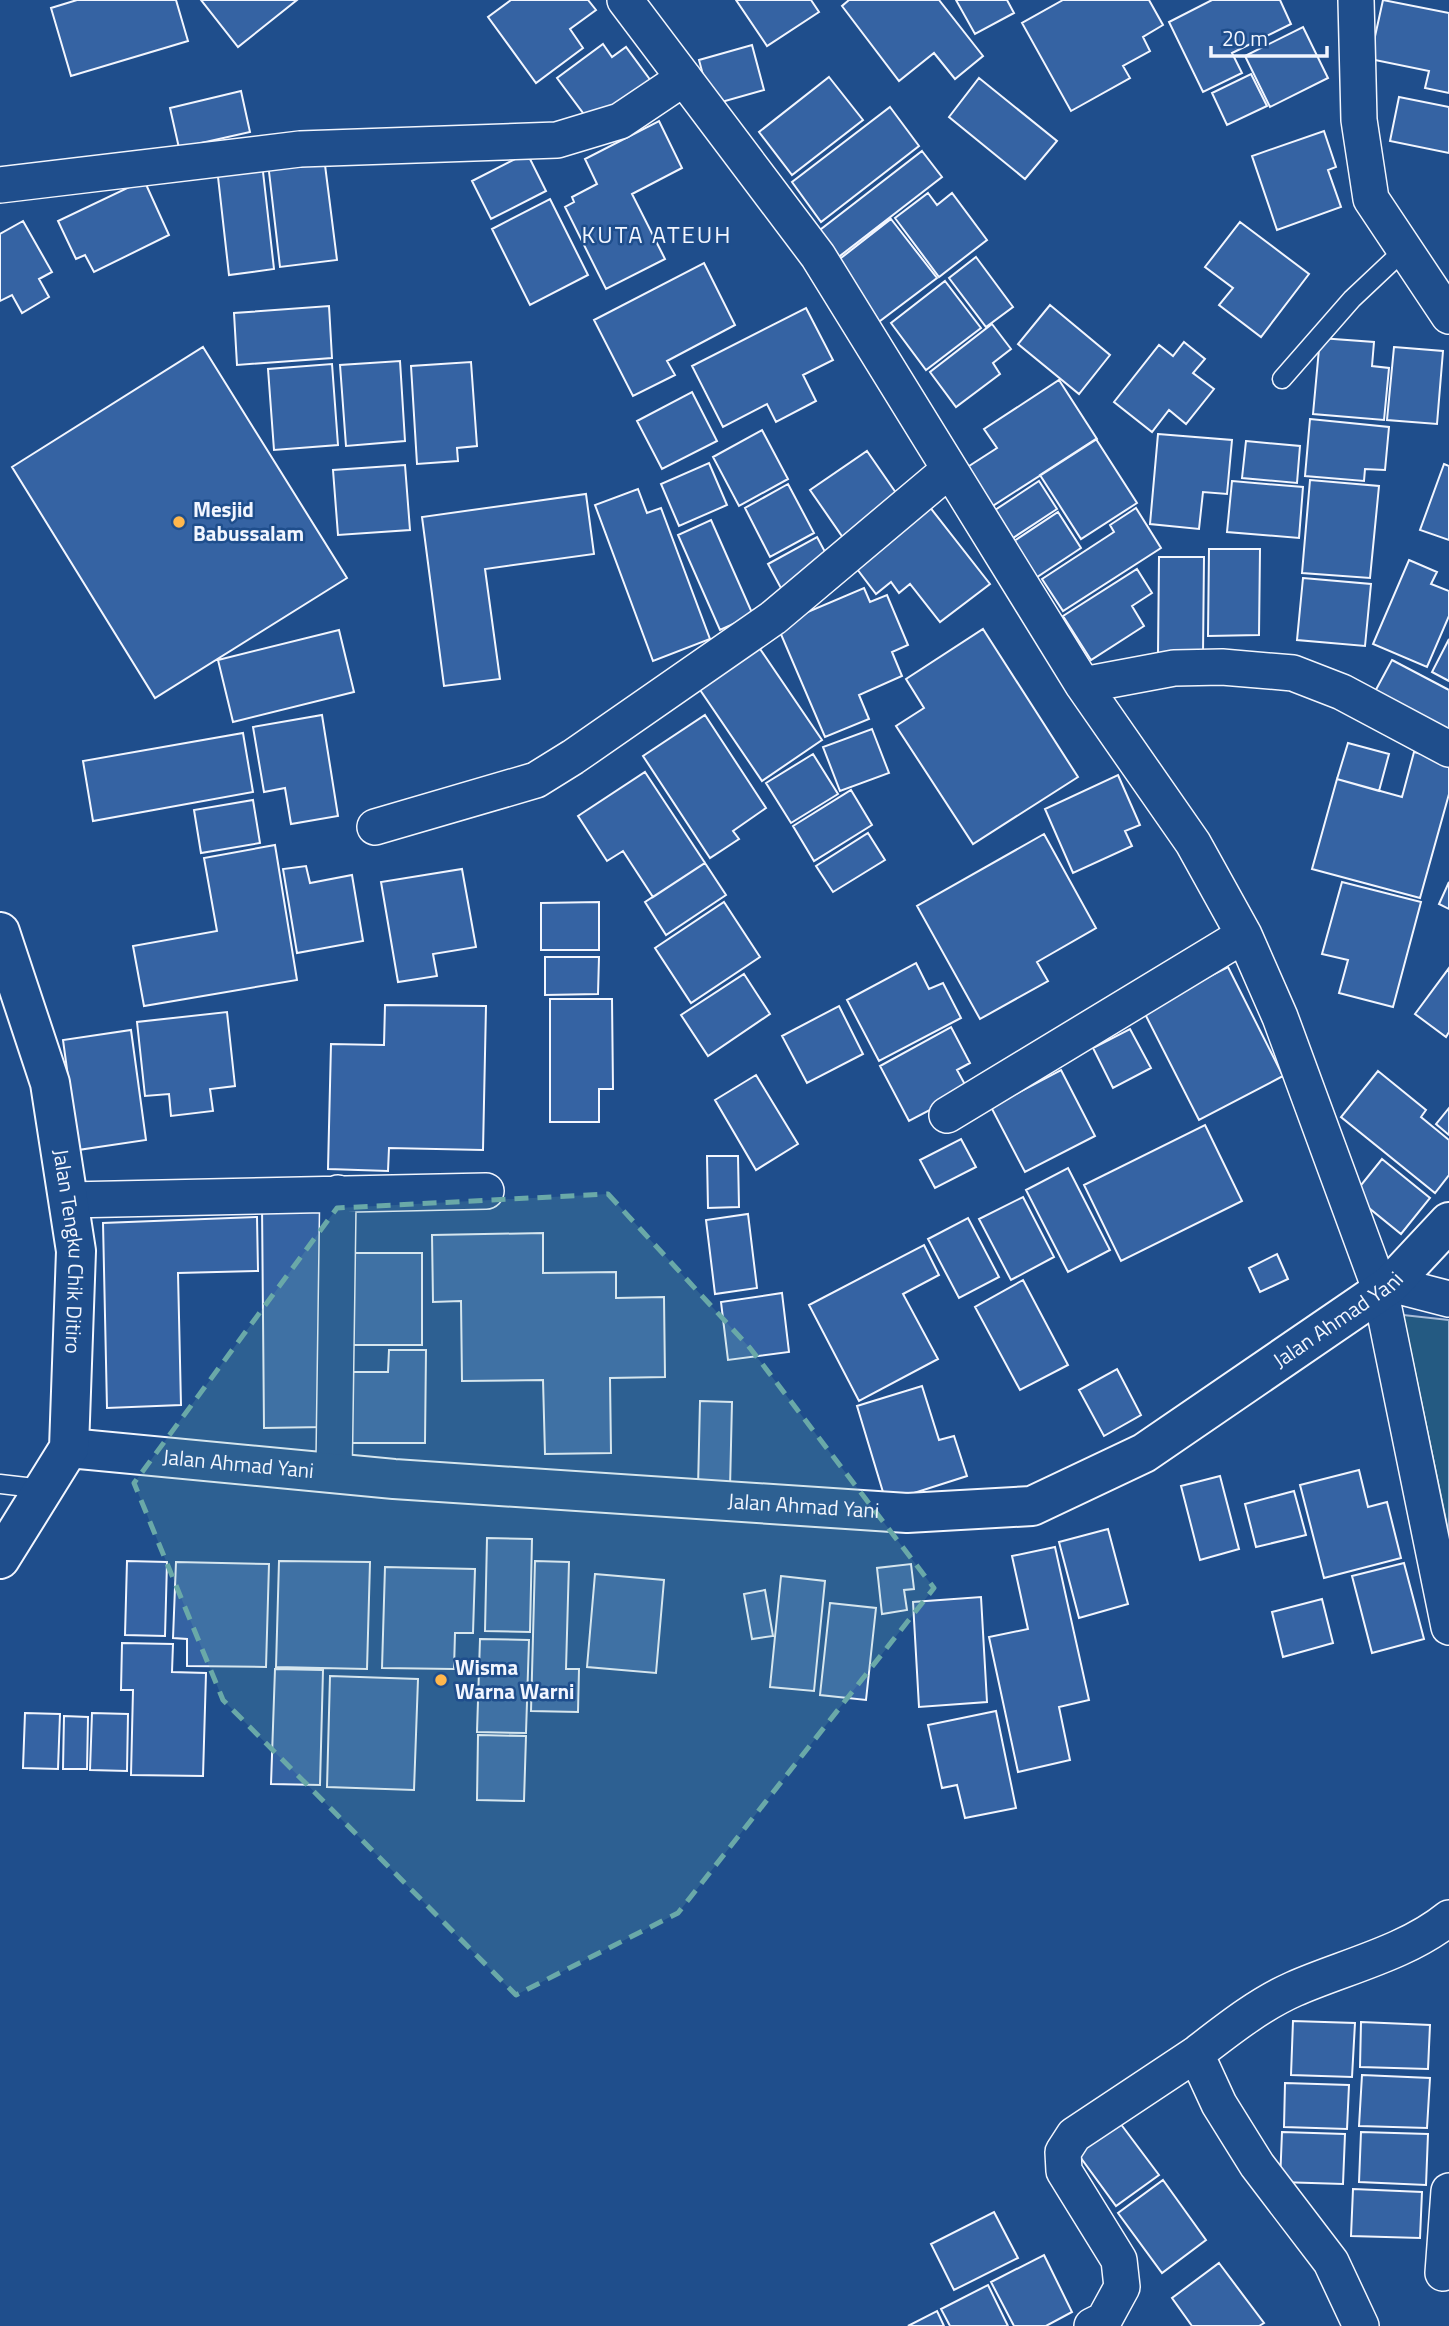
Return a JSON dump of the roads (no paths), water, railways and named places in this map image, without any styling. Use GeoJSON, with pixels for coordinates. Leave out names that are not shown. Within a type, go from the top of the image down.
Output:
{"type":"FeatureCollection","features":[{"type":"Feature","properties":{"kind":"street"},"geometry":{"type":"LineString","coordinates":[[625,0],[818,256],[1083,685],[1193,843],[1244,935],[1280,1017],[1386,1287],[1449,1627]]}},
{"type":"Feature","properties":{"kind":"street"},"geometry":{"type":"LineString","coordinates":[[1356,0],[1359,120],[1371,200],[1449,316]]}},
{"type":"Feature","properties":{"kind":"street"},"geometry":{"type":"LineString","coordinates":[[0,185],[300,149],[557,139],[620,121],[684,78]]}},
{"type":"Feature","properties":{"kind":"street"},"geometry":{"type":"LineString","coordinates":[[375,827],[536,780],[573,757],[773,618],[949,470]]}},
{"type":"Feature","properties":{"kind":"street"},"geometry":{"type":"LineString","coordinates":[[1083,685],[1174,668],[1222,667],[1293,673],[1342,692],[1449,749]]}},
{"type":"Feature","properties":{"kind":"street","name":"Jalan Tengku Chik Ditiro"},"geometry":{"type":"LineString","coordinates":[[0,932],[50,1083],[76,1251],[69,1448]]}},
{"type":"Feature","properties":{"kind":"street"},"geometry":{"type":"LineString","coordinates":[[947,1115],[1244,935]]}},
{"type":"Feature","properties":{"kind":"street"},"geometry":{"type":"LineString","coordinates":[[68,1200],[486,1191]]}},
{"type":"Feature","properties":{"kind":"street"},"geometry":{"type":"LineString","coordinates":[[334,1473],[338,1194]]}},
{"type":"Feature","properties":{"kind":"street","name":"Jalan Ahmad Yani"},"geometry":{"type":"LineString","coordinates":[[69,1448],[334,1473],[907,1513],[1032,1506],[1144,1453],[1386,1287],[1449,1222]]}},
{"type":"Feature","properties":{"kind":"street"},"geometry":{"type":"LineString","coordinates":[[1386,1287],[1449,1299]]}},
{"type":"Feature","properties":{"kind":"street"},"geometry":{"type":"LineString","coordinates":[[0,1559],[69,1448]]}},
{"type":"Feature","properties":{"kind":"street"},"geometry":{"type":"LineString","coordinates":[[1092,2326],[1104,2320],[1122,2287],[1119,2260],[1064,2171],[1063,2152],[1074,2135],[1291,1990],[1384,1953],[1449,1918]]}},
{"type":"Feature","properties":{"kind":"street"},"geometry":{"type":"LineString","coordinates":[[1196,2054],[1219,2104],[1257,2165],[1331,2262],[1361,2326]]}},
{"type":"Feature","properties":{"kind":"street"},"geometry":{"type":"LineString","coordinates":[[1443,2273],[1449,2191]]}},
{"type":"Feature","properties":{"kind":"lane"},"geometry":{"type":"LineString","coordinates":[[1282,379],[1352,299],[1404,250]]}},
{"type":"Feature","properties":{"kind":"lane"},"geometry":{"type":"LineString","coordinates":[[0,1484],[43,1489]]}},
{"type":"Feature","properties":{"kind":"place","name":"Mesjid Babussalam"},"geometry":{"type":"Point","coordinates":[179,522]}},
{"type":"Feature","properties":{"kind":"place","name":"Wisma Warna Warni"},"geometry":{"type":"Point","coordinates":[441,1680]}},
{"type":"Feature","properties":{"kind":"district","name":"KUTA ATEUH"},"geometry":{"type":"Point","coordinates":[657,235]}}]}
